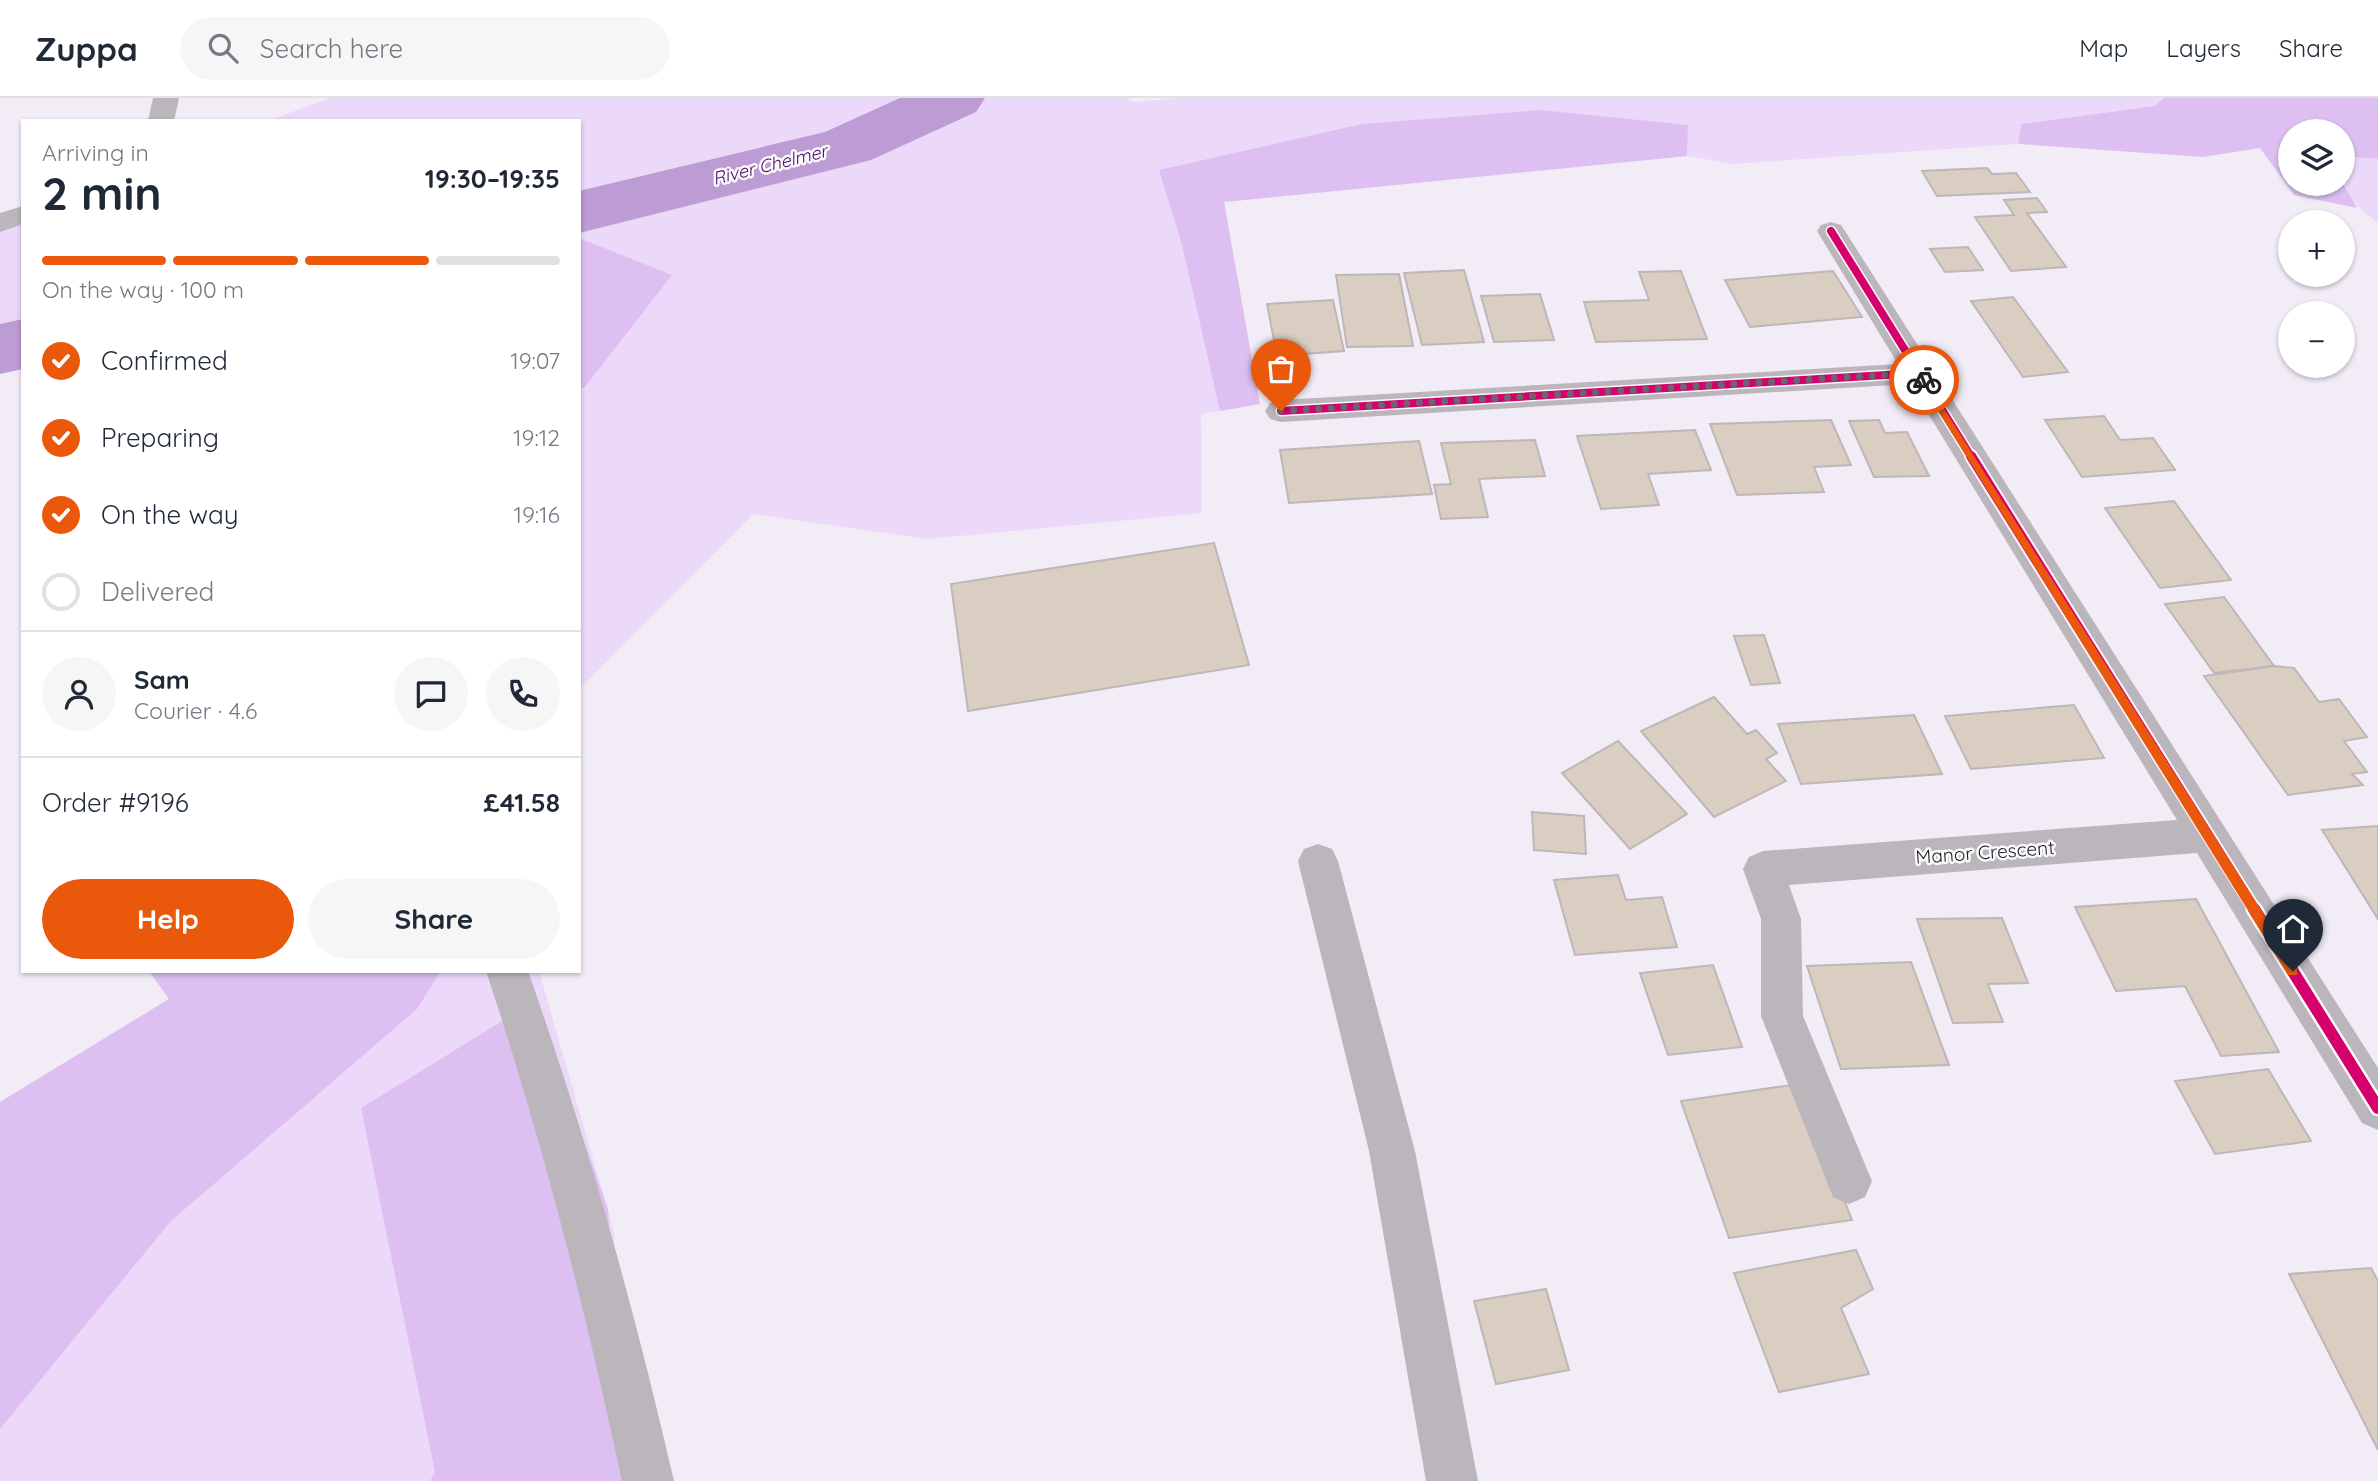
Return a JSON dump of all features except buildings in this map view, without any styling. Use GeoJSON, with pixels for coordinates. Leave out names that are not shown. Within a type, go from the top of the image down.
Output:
{"type":"FeatureCollection","features":[{"type":"Feature","properties":{"kind":"street"},"geometry":{"type":"LineString","coordinates":[[161,119],[166,98]]}},
{"type":"Feature","properties":{"kind":"street"},"geometry":{"type":"LineString","coordinates":[[0,223],[21,215]]}},
{"type":"Feature","properties":{"kind":"street"},"geometry":{"type":"LineString","coordinates":[[1830,231],[2378,1108]]}},
{"type":"Feature","properties":{"kind":"street"},"geometry":{"type":"LineString","coordinates":[[1281,411],[1919,373]]}},
{"type":"Feature","properties":{"kind":"street","name":"Manor Crescent"},"geometry":{"type":"LineString","coordinates":[[1849,1181],[1782,1016],[1781,919],[1763,869],[2207,835]]}},
{"type":"Feature","properties":{"kind":"street"},"geometry":{"type":"LineString","coordinates":[[1318,861],[1392,1151],[1452,1481]]}},
{"type":"Feature","properties":{"kind":"street"},"geometry":{"type":"LineString","coordinates":[[508,973],[548,1086],[585,1213],[648,1481]]}},
{"type":"Feature","properties":{"kind":"shaded area"},"geometry":{"type":"Polygon","coordinates":[[[329,98],[1126,98],[1132,102],[1180,98],[2164,98],[2154,106],[2021,124],[2018,144],[1733,164],[1687,156],[1224,202],[1260,404],[1201,414],[1202,513],[928,539],[753,514],[581,688],[581,119],[273,119],[329,98]]]}},
{"type":"Feature","properties":{"kind":"shaded area"},"geometry":{"type":"Polygon","coordinates":[[[2164,98],[2378,98],[2378,159],[2355,157],[2355,119],[2278,119],[2278,173],[2260,148],[2203,157],[2018,144],[2021,124],[2154,106],[2164,98]]]}},
{"type":"Feature","properties":{"kind":"shaded area"},"geometry":{"type":"Polygon","coordinates":[[[1541,110],[1688,125],[1687,156],[1224,202],[1260,404],[1220,411],[1182,245],[1159,170],[1362,124],[1541,110]]]}},
{"type":"Feature","properties":{"kind":"shaded area"},"geometry":{"type":"Polygon","coordinates":[[[2355,157],[2378,159],[2378,223],[2351,196],[2355,196],[2355,157]]]}},
{"type":"Feature","properties":{"kind":"shaded area"},"geometry":{"type":"Polygon","coordinates":[[[2299,196],[2350,196],[2357,208],[2299,196]]]}},
{"type":"Feature","properties":{"kind":"shaded area"},"geometry":{"type":"Polygon","coordinates":[[[21,214],[21,344],[0,349],[0,221],[21,214]]]}},
{"type":"Feature","properties":{"kind":"shaded area"},"geometry":{"type":"Polygon","coordinates":[[[581,239],[672,275],[584,388],[581,388],[581,239]]]}},
{"type":"Feature","properties":{"kind":"shaded area"},"geometry":{"type":"Polygon","coordinates":[[[150,973],[540,973],[614,1232],[625,1481],[0,1481],[0,1102],[169,999],[150,973]]]}},
{"type":"Feature","properties":{"kind":"shaded area"},"geometry":{"type":"Polygon","coordinates":[[[150,973],[440,973],[417,1009],[171,1221],[0,1429],[0,1102],[169,999],[150,973]]]}},
{"type":"Feature","properties":{"kind":"shaded area"},"geometry":{"type":"Polygon","coordinates":[[[535,1001],[608,1209],[622,1481],[430,1481],[435,1472],[361,1108],[535,1001]]]}},
{"type":"Feature","properties":{"kind":"waterway","name":"River Chelmer"},"geometry":{"type":"LineString","coordinates":[[581,212],[848,146],[953,98]]}},
{"type":"Feature","properties":{"kind":"waterway","name":"River Chelmer"},"geometry":{"type":"LineString","coordinates":[[0,349],[21,344]]}},
{"type":"Feature","properties":{"kind":"cycle path"},"geometry":{"type":"LineString","coordinates":[[1831,231],[2378,1108]]}},
{"type":"Feature","properties":{"kind":"cycle path"},"geometry":{"type":"LineString","coordinates":[[1281,411],[1919,373]]}},
{"type":"Feature","properties":{"kind":"way so far"},"geometry":{"type":"LineString","coordinates":[[1281,411],[1919,373],[1924,380]]}},
{"type":"Feature","properties":{"kind":"route"},"geometry":{"type":"LineString","coordinates":[[1924,380],[2293,971]]}}]}
